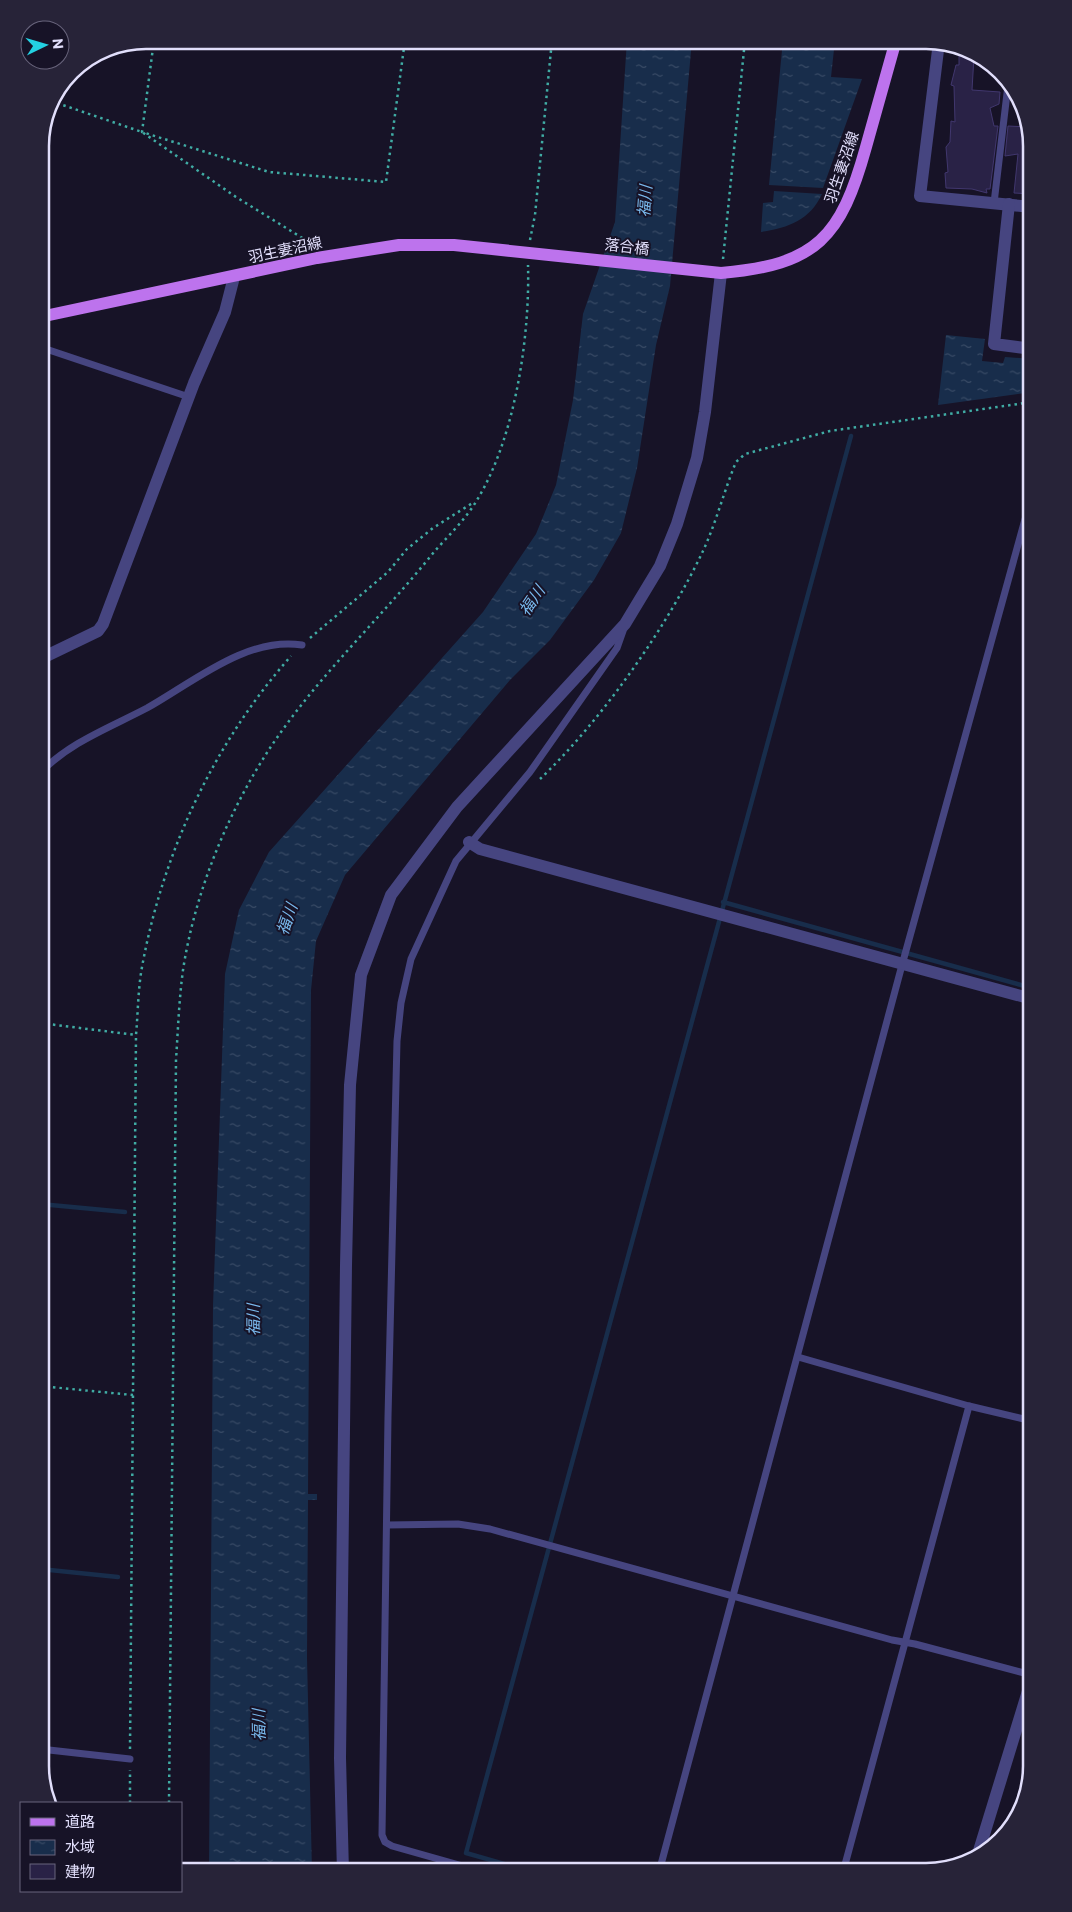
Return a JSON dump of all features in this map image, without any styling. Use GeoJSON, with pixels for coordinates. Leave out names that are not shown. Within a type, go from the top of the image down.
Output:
{"type":"FeatureCollection","features":[{"type":"Feature","properties":{"kind":"main road","name":"羽生妻沼線"},"geometry":{"type":"LineString","coordinates":[[716,273],[762,269],[779,265],[807,252],[832,231],[843,214],[855,186],[893,49]]}},
{"type":"Feature","properties":{"kind":"main road","name":"羽生妻沼線"},"geometry":{"type":"LineString","coordinates":[[49,315],[367,249],[425,243],[541,253]]}},
{"type":"Feature","properties":{"kind":"main road","name":"落合橋"},"geometry":{"type":"LineString","coordinates":[[541,253],[716,273]]}},
{"type":"Feature","properties":{"kind":"street"},"geometry":{"type":"LineString","coordinates":[[938,50],[920,196],[1023,206]]}},
{"type":"Feature","properties":{"kind":"street"},"geometry":{"type":"LineString","coordinates":[[1009,204],[994,344],[1023,348]]}},
{"type":"Feature","properties":{"kind":"street"},"geometry":{"type":"LineString","coordinates":[[342,1863],[340,1758],[346,1255],[350,1085],[361,976],[391,895],[463,800],[625,624],[660,566],[689,489],[705,412],[716,273]]}},
{"type":"Feature","properties":{"kind":"street"},"geometry":{"type":"LineString","coordinates":[[49,655],[98,631],[103,624],[189,396],[225,312],[234,276]]}},
{"type":"Feature","properties":{"kind":"street"},"geometry":{"type":"LineString","coordinates":[[469,842],[480,849],[1023,997]]}},
{"type":"Feature","properties":{"kind":"street"},"geometry":{"type":"LineString","coordinates":[[980,1847],[1023,1706]]}},
{"type":"Feature","properties":{"kind":"lane"},"geometry":{"type":"LineString","coordinates":[[994,203],[1007,92]]}},
{"type":"Feature","properties":{"kind":"lane"},"geometry":{"type":"LineString","coordinates":[[49,350],[189,396]]}},
{"type":"Feature","properties":{"kind":"lane"},"geometry":{"type":"LineString","coordinates":[[661,1863],[902,965],[1023,527]]}},
{"type":"Feature","properties":{"kind":"lane"},"geometry":{"type":"LineString","coordinates":[[452,1863],[392,1846],[385,1842],[382,1835],[397,1041],[401,1003],[411,959],[421,933],[456,860],[469,842],[530,772],[585,696],[618,648],[625,624]]}},
{"type":"Feature","properties":{"kind":"lane"},"geometry":{"type":"LineString","coordinates":[[49,765],[70,747],[147,707],[207,670],[263,647],[286,643],[302,644]]}},
{"type":"Feature","properties":{"kind":"lane"},"geometry":{"type":"LineString","coordinates":[[798,1357],[969,1406],[1023,1419]]}},
{"type":"Feature","properties":{"kind":"lane"},"geometry":{"type":"LineString","coordinates":[[845,1863],[969,1406]]}},
{"type":"Feature","properties":{"kind":"lane"},"geometry":{"type":"LineString","coordinates":[[387,1525],[458,1524],[490,1528],[732,1596],[1023,1674]]}},
{"type":"Feature","properties":{"kind":"lane"},"geometry":{"type":"LineString","coordinates":[[49,1750],[130,1759]]}},
{"type":"Feature","properties":{"kind":"path"},"geometry":{"type":"LineString","coordinates":[[142,132],[153,49]]}},
{"type":"Feature","properties":{"kind":"path"},"geometry":{"type":"LineString","coordinates":[[59,104],[269,172],[386,182],[404,49]]}},
{"type":"Feature","properties":{"kind":"path"},"geometry":{"type":"LineString","coordinates":[[169,1802],[176,1060],[183,971],[189,938],[224,834],[271,747],[330,669],[401,593],[477,500],[496,458],[517,394],[528,294],[527,251],[534,215],[551,49]]}},
{"type":"Feature","properties":{"kind":"path"},"geometry":{"type":"LineString","coordinates":[[723,253],[744,49]]}},
{"type":"Feature","properties":{"kind":"path"},"geometry":{"type":"LineString","coordinates":[[142,132],[228,192],[304,239],[317,258]]}},
{"type":"Feature","properties":{"kind":"path"},"geometry":{"type":"LineString","coordinates":[[538,781],[564,757],[587,728],[666,619],[704,549],[736,462],[745,454],[830,431],[1023,403]]}},
{"type":"Feature","properties":{"kind":"path"},"geometry":{"type":"LineString","coordinates":[[130,1802],[136,1035],[142,968],[159,895],[176,842],[198,795],[233,732],[262,689],[302,644],[388,572],[407,549],[433,528],[477,500]]}},
{"type":"Feature","properties":{"kind":"path"},"geometry":{"type":"LineString","coordinates":[[49,1024],[136,1035]]}},
{"type":"Feature","properties":{"kind":"path"},"geometry":{"type":"LineString","coordinates":[[49,1387],[133,1395]]}},
{"type":"Feature","properties":{"kind":"water","name":"福川"},"geometry":{"type":"Polygon","coordinates":[[[626,49],[691,49],[670,286],[656,345],[637,468],[621,533],[594,580],[550,640],[510,680],[345,875],[316,941],[311,990],[308,1494],[317,1494],[317,1500],[308,1500],[307,1658],[312,1863],[209,1863],[213,1306],[225,974],[239,910],[269,852],[483,612],[536,534],[556,485],[573,400],[583,314],[615,222],[626,49]]]}},
{"type":"Feature","properties":{"kind":"water"},"geometry":{"type":"Polygon","coordinates":[[[782,49],[834,49],[831,77],[862,79],[823,188],[769,185],[782,49]]]}},
{"type":"Feature","properties":{"kind":"water"},"geometry":{"type":"Polygon","coordinates":[[[774,191],[822,194],[811,210],[797,221],[780,228],[761,232],[763,203],[773,202],[774,191]]]}},
{"type":"Feature","properties":{"kind":"water"},"geometry":{"type":"Polygon","coordinates":[[[946,335],[985,339],[982,361],[1003,363],[1005,357],[1023,358],[1023,393],[938,405],[946,335]]]}},
{"type":"Feature","properties":{"kind":"building"},"geometry":{"type":"Polygon","coordinates":[[[959,55],[974,62],[972,90],[1000,92],[999,104],[990,108],[994,126],[998,126],[990,189],[986,189],[987,193],[972,189],[946,188],[945,173],[948,172],[946,147],[950,142],[951,121],[955,122],[954,86],[951,85],[956,65],[959,65],[959,55]]]}},
{"type":"Feature","properties":{"kind":"building"},"geometry":{"type":"Polygon","coordinates":[[[1008,126],[1021,127],[1023,194],[1014,193],[1018,154],[1005,156],[1008,126]]]}},
{"type":"Feature","properties":{"kind":"waterway"},"geometry":{"type":"LineString","coordinates":[[501,1863],[466,1853],[851,436]]}},
{"type":"Feature","properties":{"kind":"waterway"},"geometry":{"type":"LineString","coordinates":[[723,902],[1023,985]]}},
{"type":"Feature","properties":{"kind":"waterway"},"geometry":{"type":"LineString","coordinates":[[49,1205],[125,1212]]}},
{"type":"Feature","properties":{"kind":"waterway"},"geometry":{"type":"LineString","coordinates":[[49,1570],[118,1577]]}}]}
